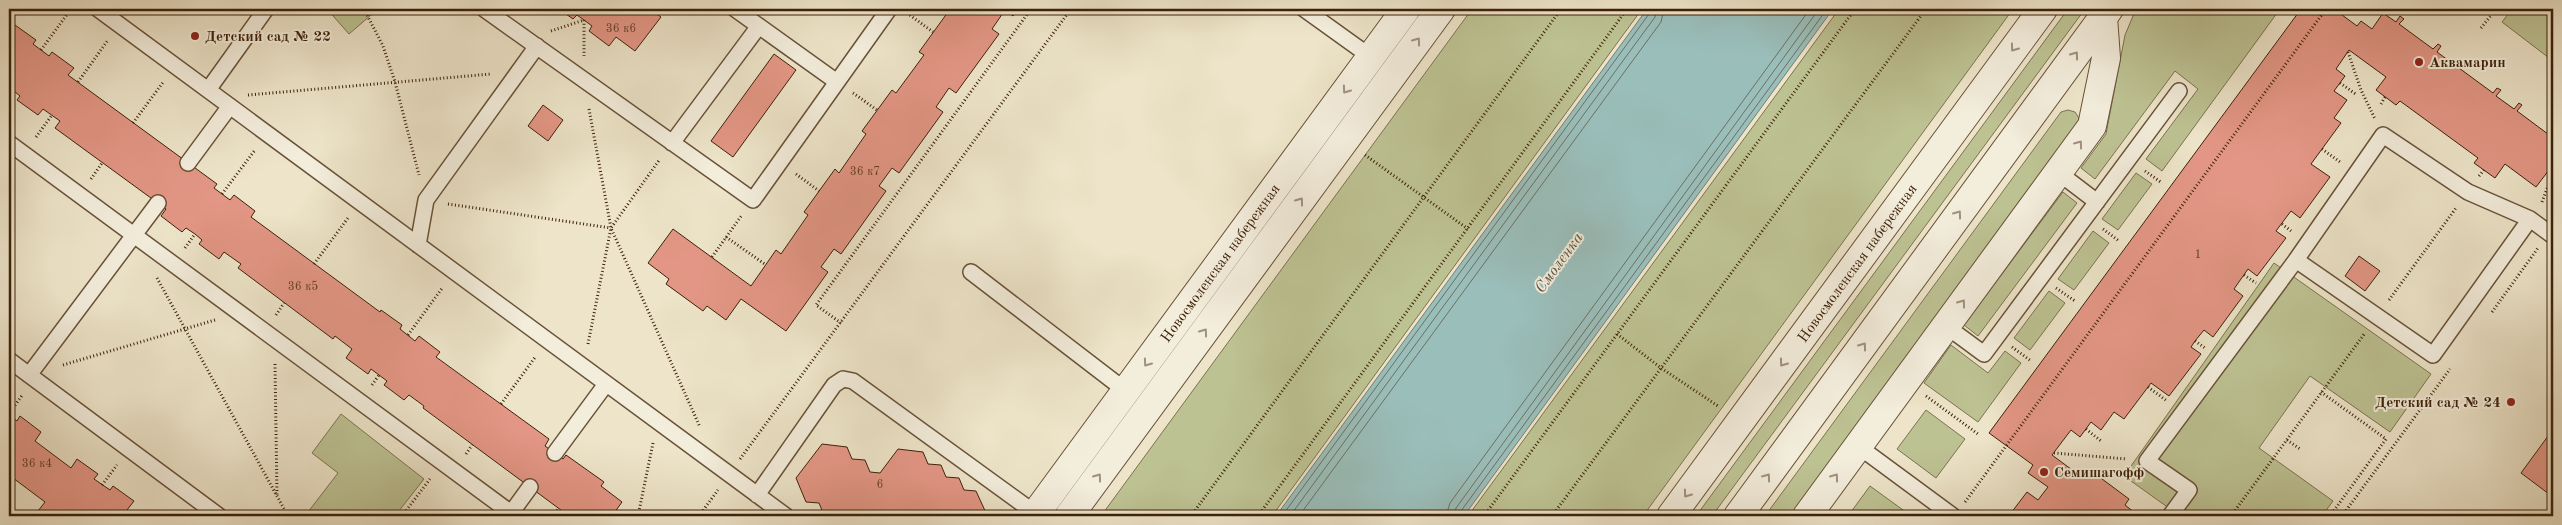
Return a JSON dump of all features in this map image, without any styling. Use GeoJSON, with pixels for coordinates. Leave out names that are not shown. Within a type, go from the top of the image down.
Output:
{"type":"FeatureCollection","features":[{"type":"Feature","properties":{"kind":"street","name":"Новосмоленская набережная"},"geometry":{"type":"LineString","coordinates":[[1036,515],[1406,9]]}},
{"type":"Feature","properties":{"kind":"street","name":"Новосмоленская набережная"},"geometry":{"type":"LineString","coordinates":[[1069,516],[1441,9]]}},
{"type":"Feature","properties":{"kind":"street","name":"Новосмоленская набережная"},"geometry":{"type":"LineString","coordinates":[[1671,516],[2043,9]]}},
{"type":"Feature","properties":{"kind":"street"},"geometry":{"type":"LineString","coordinates":[[1806,516],[2092,126],[2106,58],[2106,13]]}},
{"type":"Feature","properties":{"kind":"street"},"geometry":{"type":"LineString","coordinates":[[1738,516],[2106,13]]}},
{"type":"Feature","properties":{"kind":"lane"},"geometry":{"type":"LineString","coordinates":[[98,9],[786,516]]}},
{"type":"Feature","properties":{"kind":"lane"},"geometry":{"type":"LineString","coordinates":[[188,163],[219,98],[266,9]]}},
{"type":"Feature","properties":{"kind":"lane"},"geometry":{"type":"LineString","coordinates":[[484,9],[753,200],[889,9]]}},
{"type":"Feature","properties":{"kind":"lane"},"geometry":{"type":"LineString","coordinates":[[735,9],[837,82]]}},
{"type":"Feature","properties":{"kind":"lane"},"geometry":{"type":"LineString","coordinates":[[1304,9],[1393,73]]}},
{"type":"Feature","properties":{"kind":"lane"},"geometry":{"type":"LineString","coordinates":[[672,143],[760,26]]}},
{"type":"Feature","properties":{"kind":"lane"},"geometry":{"type":"LineString","coordinates":[[418,245],[426,200],[519,72],[532,43]]}},
{"type":"Feature","properties":{"kind":"lane"},"geometry":{"type":"LineString","coordinates":[[1946,326],[1984,354],[2179,91]]}},
{"type":"Feature","properties":{"kind":"lane"},"geometry":{"type":"LineString","coordinates":[[2170,516],[2189,490],[2148,461],[2296,260],[2384,135],[2468,192],[2530,219],[2551,235]]}},
{"type":"Feature","properties":{"kind":"lane"},"geometry":{"type":"LineString","coordinates":[[9,143],[442,462],[510,515],[530,487]]}},
{"type":"Feature","properties":{"kind":"lane"},"geometry":{"type":"LineString","coordinates":[[2059,173],[2097,202]]}},
{"type":"Feature","properties":{"kind":"lane"},"geometry":{"type":"LineString","coordinates":[[29,375],[158,203]]}},
{"type":"Feature","properties":{"kind":"lane"},"geometry":{"type":"LineString","coordinates":[[2296,260],[2433,355],[2530,219]]}},
{"type":"Feature","properties":{"kind":"lane"},"geometry":{"type":"LineString","coordinates":[[971,272],[1126,391]]}},
{"type":"Feature","properties":{"kind":"lane"},"geometry":{"type":"LineString","coordinates":[[9,360],[219,516]]}},
{"type":"Feature","properties":{"kind":"lane"},"geometry":{"type":"LineString","coordinates":[[757,495],[834,384],[843,379],[853,381],[1036,515]]}},
{"type":"Feature","properties":{"kind":"lane"},"geometry":{"type":"LineString","coordinates":[[554,453],[606,384]]}},
{"type":"Feature","properties":{"kind":"lane"},"geometry":{"type":"LineString","coordinates":[[1858,446],[1958,510]]}},
{"type":"Feature","properties":{"kind":"path"},"geometry":{"type":"LineString","coordinates":[[41,50],[71,9]]}},
{"type":"Feature","properties":{"kind":"path"},"geometry":{"type":"LineString","coordinates":[[364,9],[383,46],[395,82],[426,200],[611,228]]}},
{"type":"Feature","properties":{"kind":"path"},"geometry":{"type":"LineString","coordinates":[[777,9],[789,14],[814,9]]}},
{"type":"Feature","properties":{"kind":"path"},"geometry":{"type":"LineString","coordinates":[[901,9],[934,32]]}},
{"type":"Feature","properties":{"kind":"path"},"geometry":{"type":"LineString","coordinates":[[841,323],[816,305],[1031,9]]}},
{"type":"Feature","properties":{"kind":"path"},"geometry":{"type":"LineString","coordinates":[[699,516],[723,470],[841,323],[1071,9]]}},
{"type":"Feature","properties":{"kind":"path"},"geometry":{"type":"LineString","coordinates":[[1191,516],[1561,9]]}},
{"type":"Feature","properties":{"kind":"path"},"geometry":{"type":"LineString","coordinates":[[1258,516],[1627,9]]}},
{"type":"Feature","properties":{"kind":"path"},"geometry":{"type":"LineString","coordinates":[[1484,516],[1855,9]]}},
{"type":"Feature","properties":{"kind":"path"},"geometry":{"type":"LineString","coordinates":[[1552,516],[1926,9]]}},
{"type":"Feature","properties":{"kind":"path"},"geometry":{"type":"LineString","coordinates":[[1958,510],[2326,9]]}},
{"type":"Feature","properties":{"kind":"path"},"geometry":{"type":"LineString","coordinates":[[2481,28],[2496,9]]}},
{"type":"Feature","properties":{"kind":"path"},"geometry":{"type":"LineString","coordinates":[[532,43],[584,20],[584,80],[611,228],[723,470]]}},
{"type":"Feature","properties":{"kind":"path"},"geometry":{"type":"LineString","coordinates":[[78,82],[119,24]]}},
{"type":"Feature","properties":{"kind":"path"},"geometry":{"type":"LineString","coordinates":[[2348,52],[2361,90],[2384,135]]}},
{"type":"Feature","properties":{"kind":"path"},"geometry":{"type":"LineString","coordinates":[[133,123],[175,66]]}},
{"type":"Feature","properties":{"kind":"path"},"geometry":{"type":"LineString","coordinates":[[219,98],[519,72]]}},
{"type":"Feature","properties":{"kind":"path"},"geometry":{"type":"LineString","coordinates":[[837,82],[877,110]]}},
{"type":"Feature","properties":{"kind":"path"},"geometry":{"type":"LineString","coordinates":[[2340,83],[2357,95]]}},
{"type":"Feature","properties":{"kind":"path"},"geometry":{"type":"LineString","coordinates":[[9,96],[13,90]]}},
{"type":"Feature","properties":{"kind":"path"},"geometry":{"type":"LineString","coordinates":[[2381,104],[2386,97]]}},
{"type":"Feature","properties":{"kind":"path"},"geometry":{"type":"LineString","coordinates":[[24,154],[52,115]]}},
{"type":"Feature","properties":{"kind":"path"},"geometry":{"type":"LineString","coordinates":[[222,194],[267,133]]}},
{"type":"Feature","properties":{"kind":"path"},"geometry":{"type":"LineString","coordinates":[[584,367],[611,228],[672,143]]}},
{"type":"Feature","properties":{"kind":"path"},"geometry":{"type":"LineString","coordinates":[[1360,152],[1468,229]]}},
{"type":"Feature","properties":{"kind":"path"},"geometry":{"type":"LineString","coordinates":[[780,162],[819,191]]}},
{"type":"Feature","properties":{"kind":"path"},"geometry":{"type":"LineString","coordinates":[[2530,219],[2544,199],[2553,173]]}},
{"type":"Feature","properties":{"kind":"path"},"geometry":{"type":"LineString","coordinates":[[2231,516],[2468,192]]}},
{"type":"Feature","properties":{"kind":"path"},"geometry":{"type":"LineString","coordinates":[[712,257],[753,200]]}},
{"type":"Feature","properties":{"kind":"path"},"geometry":{"type":"LineString","coordinates":[[314,264],[360,202]]}},
{"type":"Feature","properties":{"kind":"path"},"geometry":{"type":"LineString","coordinates":[[134,235],[184,330],[288,516]]}},
{"type":"Feature","properties":{"kind":"path"},"geometry":{"type":"LineString","coordinates":[[2486,320],[2551,235]]}},
{"type":"Feature","properties":{"kind":"path"},"geometry":{"type":"LineString","coordinates":[[726,237],[766,265]]}},
{"type":"Feature","properties":{"kind":"path"},"geometry":{"type":"LineString","coordinates":[[408,335],[454,272]]}},
{"type":"Feature","properties":{"kind":"path"},"geometry":{"type":"LineString","coordinates":[[29,375],[240,313]]}},
{"type":"Feature","properties":{"kind":"path"},"geometry":{"type":"LineString","coordinates":[[1617,334],[1710,402],[1742,419]]}},
{"type":"Feature","properties":{"kind":"path"},"geometry":{"type":"LineString","coordinates":[[274,339],[277,497]]}},
{"type":"Feature","properties":{"kind":"path"},"geometry":{"type":"LineString","coordinates":[[501,404],[548,341]]}},
{"type":"Feature","properties":{"kind":"path"},"geometry":{"type":"LineString","coordinates":[[2342,516],[2452,367]]}},
{"type":"Feature","properties":{"kind":"path"},"geometry":{"type":"LineString","coordinates":[[2322,392],[2386,439],[2330,516]]}},
{"type":"Feature","properties":{"kind":"path"},"geometry":{"type":"LineString","coordinates":[[1924,395],[1978,434]]}},
{"type":"Feature","properties":{"kind":"path"},"geometry":{"type":"LineString","coordinates":[[638,516],[658,422]]}},
{"type":"Feature","properties":{"kind":"path"},"geometry":{"type":"LineString","coordinates":[[2086,429],[2101,441]]}},
{"type":"Feature","properties":{"kind":"path"},"geometry":{"type":"LineString","coordinates":[[2287,440],[2300,449]]}},
{"type":"Feature","properties":{"kind":"path"},"geometry":{"type":"LineString","coordinates":[[2054,453],[2148,461]]}},
{"type":"Feature","properties":{"kind":"path"},"geometry":{"type":"LineString","coordinates":[[402,516],[442,462]]}},
{"type":"Feature","properties":{"kind":"path"},"geometry":{"type":"LineString","coordinates":[[553,516],[559,508]]}},
{"type":"Feature","properties":{"kind":"green space"},"geometry":{"type":"Polygon","coordinates":[[[327,9],[378,9],[349,34],[327,9]]]}},
{"type":"Feature","properties":{"kind":"green space"},"geometry":{"type":"Polygon","coordinates":[[[1472,9],[1642,9],[1272,516],[1101,516],[1472,9]]]}},
{"type":"Feature","properties":{"kind":"green space"},"geometry":{"type":"Polygon","coordinates":[[[1839,9],[2013,9],[1643,516],[1468,516],[1839,9]]]}},
{"type":"Feature","properties":{"kind":"green space"},"geometry":{"type":"Polygon","coordinates":[[[2068,9],[2085,9],[1712,516],[1696,516],[2068,9]]]}},
{"type":"Feature","properties":{"kind":"green space"},"geometry":{"type":"Polygon","coordinates":[[[2136,9],[2280,9],[2162,171],[2146,159],[2198,89],[2175,71],[2095,179],[2081,168],[2106,134],[2125,35],[2136,9]]]}},
{"type":"Feature","properties":{"kind":"green space"},"geometry":{"type":"Polygon","coordinates":[[[2512,9],[2553,9],[2553,61],[2502,22],[2512,9]]]}},
{"type":"Feature","properties":{"kind":"green space"},"geometry":{"type":"Polygon","coordinates":[[[2068,110],[2075,112],[2079,118],[2078,124],[1790,516],[1765,516],[2061,112],[2068,110]]]}},
{"type":"Feature","properties":{"kind":"green space"},"geometry":{"type":"Polygon","coordinates":[[[2136,173],[2152,184],[2118,230],[2102,219],[2136,173]]]}},
{"type":"Feature","properties":{"kind":"green space"},"geometry":{"type":"Polygon","coordinates":[[[2063,192],[2077,203],[1978,336],[1964,325],[2063,192]]]}},
{"type":"Feature","properties":{"kind":"green space"},"geometry":{"type":"Polygon","coordinates":[[[2093,231],[2109,243],[2074,290],[2058,279],[2093,231]]]}},
{"type":"Feature","properties":{"kind":"green space"},"geometry":{"type":"Polygon","coordinates":[[[2274,263],[2431,374],[2390,432],[2310,376],[2259,448],[2333,501],[2322,516],[2180,516],[2124,476],[2274,263]]]}},
{"type":"Feature","properties":{"kind":"green space"},"geometry":{"type":"Polygon","coordinates":[[[2049,291],[2065,303],[2030,350],[2014,338],[2049,291]]]}},
{"type":"Feature","properties":{"kind":"green space"},"geometry":{"type":"Polygon","coordinates":[[[1951,345],[1988,373],[2005,351],[2021,363],[1978,422],[1924,383],[1951,345]]]}},
{"type":"Feature","properties":{"kind":"green space"},"geometry":{"type":"Polygon","coordinates":[[[1926,410],[1965,439],[1936,478],[1897,449],[1926,410]]]}},
{"type":"Feature","properties":{"kind":"green space"},"geometry":{"type":"Polygon","coordinates":[[[341,414],[424,479],[395,516],[313,516],[308,512],[338,473],[312,453],[341,414]]]}},
{"type":"Feature","properties":{"kind":"green space"},"geometry":{"type":"Polygon","coordinates":[[[1870,486],[1910,515],[1848,516],[1870,486]]]}},
{"type":"Feature","properties":{"kind":"water","name":"Смоленка"},"geometry":{"type":"Polygon","coordinates":[[[1647,9],[1833,9],[1464,516],[1276,516],[1647,9]]]}},
{"type":"Feature","properties":{"kind":"building"},"geometry":{"type":"Polygon","coordinates":[[[559,9],[650,9],[661,17],[635,51],[616,37],[609,46],[589,31],[592,26],[584,20],[577,15],[573,19],[559,9]]]}},
{"type":"Feature","properties":{"kind":"building"},"geometry":{"type":"Polygon","coordinates":[[[957,9],[1017,9],[1013,16],[1005,10],[992,29],[999,34],[956,93],[949,88],[936,107],[943,112],[899,173],[892,168],[879,186],[886,191],[841,254],[834,249],[821,267],[828,272],[786,331],[741,299],[726,320],[707,306],[703,311],[666,284],[669,279],[648,263],[673,229],[751,286],[776,250],[781,254],[808,215],[804,212],[835,169],[839,173],[866,134],[862,131],[892,90],[896,93],[924,55],[919,52],[948,12],[952,15],[957,9]]]}},
{"type":"Feature","properties":{"kind":"building"},"geometry":{"type":"Polygon","coordinates":[[[2301,9],[2334,9],[2357,26],[2361,21],[2372,29],[2383,13],[2396,22],[2400,16],[2404,19],[2399,24],[2433,49],[2438,44],[2441,46],[2437,52],[2456,66],[2460,60],[2463,62],[2459,68],[2493,93],[2497,88],[2501,90],[2496,96],[2514,109],[2519,103],[2522,105],[2517,111],[2552,137],[2553,135],[2553,173],[2549,170],[2536,187],[2505,164],[2495,178],[2474,163],[2478,158],[2400,101],[2396,105],[2376,90],[2386,77],[2349,50],[2336,69],[2345,76],[2334,91],[2347,100],[2334,118],[2341,123],[2311,164],[2330,177],[2300,218],[2291,211],[2276,231],[2286,238],[2257,276],[2248,269],[2234,289],[2243,296],[2213,337],[2204,330],[2195,341],[2191,347],[2201,354],[2169,396],[2151,383],[2124,419],[2114,412],[2101,430],[2091,422],[2080,437],[2071,430],[2052,455],[2083,478],[2090,470],[2129,499],[2125,505],[2135,513],[2132,516],[2016,516],[2011,513],[2027,492],[2038,500],[2048,487],[2028,473],[2033,465],[1989,433],[2301,9]]]}},
{"type":"Feature","properties":{"kind":"building"},"geometry":{"type":"Polygon","coordinates":[[[9,25],[12,28],[15,25],[36,40],[33,44],[49,56],[52,52],[74,68],[68,75],[217,184],[214,188],[230,200],[234,195],[255,211],[251,217],[380,312],[381,310],[402,325],[400,329],[415,341],[419,336],[440,352],[436,357],[549,439],[545,446],[563,459],[566,455],[604,482],[601,486],[622,502],[612,516],[569,516],[423,408],[424,406],[409,395],[404,400],[384,385],[387,381],[371,369],[368,374],[346,358],[352,349],[335,336],[333,339],[238,268],[241,264],[224,252],[219,259],[199,244],[202,240],[195,234],[186,228],[182,232],[161,216],[166,209],[55,128],[60,121],[43,109],[38,115],[17,100],[20,96],[9,87],[9,25]]]}},
{"type":"Feature","properties":{"kind":"building"},"geometry":{"type":"Polygon","coordinates":[[[774,54],[796,70],[733,157],[711,141],[774,54]]]}},
{"type":"Feature","properties":{"kind":"building"},"geometry":{"type":"Polygon","coordinates":[[[543,105],[563,120],[548,141],[528,126],[543,105]]]}},
{"type":"Feature","properties":{"kind":"building"},"geometry":{"type":"Polygon","coordinates":[[[2359,256],[2380,271],[2365,291],[2345,276],[2359,256]]]}},
{"type":"Feature","properties":{"kind":"building"},"geometry":{"type":"Polygon","coordinates":[[[9,415],[17,421],[20,416],[41,432],[35,441],[71,468],[77,459],[98,474],[94,479],[110,490],[113,486],[134,501],[127,510],[135,516],[45,516],[38,511],[45,502],[9,475],[9,415]]]}},
{"type":"Feature","properties":{"kind":"building"},"geometry":{"type":"Polygon","coordinates":[[[2551,432],[2553,434],[2553,497],[2521,473],[2551,432]]]}},
{"type":"Feature","properties":{"kind":"building"},"geometry":{"type":"Polygon","coordinates":[[[822,444],[847,447],[852,459],[865,460],[870,472],[880,473],[898,449],[923,452],[928,464],[941,465],[946,477],[959,478],[964,490],[976,491],[987,515],[824,515],[819,503],[806,502],[796,478],[822,444]]]}},
{"type":"Feature","properties":{"kind":"place","name":"Детский сад № 22"},"geometry":{"type":"Point","coordinates":[195,36]}},
{"type":"Feature","properties":{"kind":"place","name":"Аквамарин"},"geometry":{"type":"Point","coordinates":[2419,62]}},
{"type":"Feature","properties":{"kind":"place","name":"Детский сад № 24"},"geometry":{"type":"Point","coordinates":[2511,402]}},
{"type":"Feature","properties":{"kind":"place","name":"Семишагофф"},"geometry":{"type":"Point","coordinates":[2044,472]}}]}
